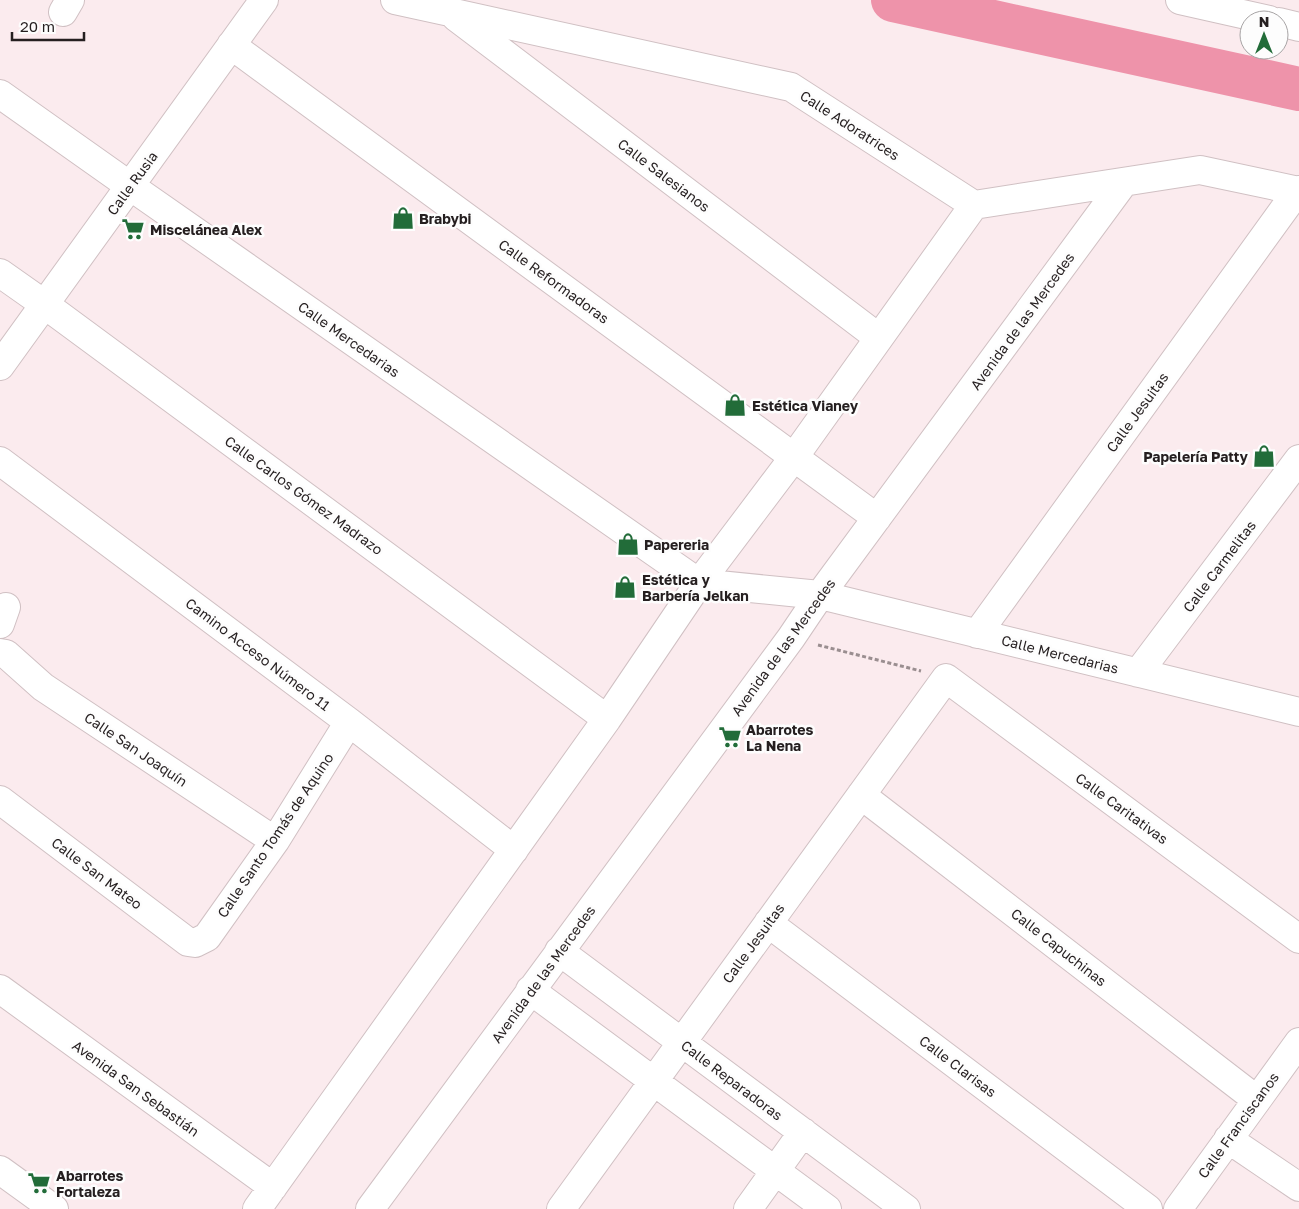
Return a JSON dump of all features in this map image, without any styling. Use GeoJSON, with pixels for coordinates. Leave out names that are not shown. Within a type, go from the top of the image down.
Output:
{"type":"FeatureCollection","features":[{"type":"Feature","properties":{"kind":"street","name":"Calle Rusia"},"geometry":{"type":"LineString","coordinates":[[0,366],[264,0]]}},
{"type":"Feature","properties":{"kind":"street","name":"Calle Adoratrices"},"geometry":{"type":"LineString","coordinates":[[395,0],[790,87],[974,205]]}},
{"type":"Feature","properties":{"kind":"street"},"geometry":{"type":"LineString","coordinates":[[1180,0],[1239,13]]}},
{"type":"Feature","properties":{"kind":"street","name":"Calle Salesianos"},"geometry":{"type":"LineString","coordinates":[[449,12],[879,338]]}},
{"type":"Feature","properties":{"kind":"street","name":"Calle Reformadoras"},"geometry":{"type":"LineString","coordinates":[[231,45],[877,518]]}},
{"type":"Feature","properties":{"kind":"street","name":"Calle Mercedarias"},"geometry":{"type":"LineString","coordinates":[[0,94],[699,583],[820,596],[1299,712]]}},
{"type":"Feature","properties":{"kind":"street"},"geometry":{"type":"LineString","coordinates":[[257,1209],[607,719],[699,583],[794,457],[974,205],[1200,170],[1299,190]]}},
{"type":"Feature","properties":{"kind":"street","name":"Avenida de las Mercedes"},"geometry":{"type":"LineString","coordinates":[[370,1209],[1124,182]]}},
{"type":"Feature","properties":{"kind":"street","name":"Calle Jesuitas"},"geometry":{"type":"LineString","coordinates":[[977,634],[1299,190]]}},
{"type":"Feature","properties":{"kind":"street","name":"Calle Carlos Gómez Madrazo"},"geometry":{"type":"LineString","coordinates":[[0,273],[607,719]]}},
{"type":"Feature","properties":{"kind":"street","name":"Calle Carmelitas"},"geometry":{"type":"LineString","coordinates":[[1138,673],[1291,485],[1299,459]]}},
{"type":"Feature","properties":{"kind":"street","name":"Camino Acceso Número 11"},"geometry":{"type":"LineString","coordinates":[[0,461],[349,722],[514,850]]}},
{"type":"Feature","properties":{"kind":"street","name":"Calle San Joaquín"},"geometry":{"type":"LineString","coordinates":[[0,653],[6,654],[43,687],[274,841]]}},
{"type":"Feature","properties":{"kind":"street","name":"Calle Jesuitas"},"geometry":{"type":"LineString","coordinates":[[561,1209],[946,678]]}},
{"type":"Feature","properties":{"kind":"street","name":"Calle Caritativas"},"geometry":{"type":"LineString","coordinates":[[946,678],[1299,938]]}},
{"type":"Feature","properties":{"kind":"street","name":"Calle Santo Tomás de Aquino"},"geometry":{"type":"LineString","coordinates":[[195,943],[207,937],[274,841],[349,722]]}},
{"type":"Feature","properties":{"kind":"street","name":"Calle Capuchinas"},"geometry":{"type":"LineString","coordinates":[[861,795],[1257,1100]]}},
{"type":"Feature","properties":{"kind":"street","name":"Calle San Mateo"},"geometry":{"type":"LineString","coordinates":[[0,800],[188,942],[195,943]]}},
{"type":"Feature","properties":{"kind":"street","name":"Calle Clarisas"},"geometry":{"type":"LineString","coordinates":[[768,923],[1148,1209]]}},
{"type":"Feature","properties":{"kind":"street","name":"Calle Reparadoras"},"geometry":{"type":"LineString","coordinates":[[559,951],[906,1209]]}},
{"type":"Feature","properties":{"kind":"street","name":"Avenida San Sebastián"},"geometry":{"type":"LineString","coordinates":[[0,989],[273,1187]]}},
{"type":"Feature","properties":{"kind":"street"},"geometry":{"type":"LineString","coordinates":[[530,990],[827,1209]]}},
{"type":"Feature","properties":{"kind":"street","name":"Calle Franciscanos"},"geometry":{"type":"LineString","coordinates":[[1178,1209],[1299,1042]]}},
{"type":"Feature","properties":{"kind":"street"},"geometry":{"type":"LineString","coordinates":[[748,1209],[803,1132]]}},
{"type":"Feature","properties":{"kind":"street"},"geometry":{"type":"LineString","coordinates":[[1228,1139],[1299,1187]]}},
{"type":"Feature","properties":{"kind":"street"},"geometry":{"type":"LineString","coordinates":[[0,1170],[54,1209]]}},
{"type":"Feature","properties":{"kind":"path"},"geometry":{"type":"LineString","coordinates":[[790,638],[946,678]]}},
{"type":"Feature","properties":{"kind":"waterway"},"geometry":{"type":"LineString","coordinates":[[893,0],[1299,89]]}},
{"type":"Feature","properties":{"kind":"place","name":"Brabybi"},"geometry":{"type":"Point","coordinates":[403,218]}},
{"type":"Feature","properties":{"kind":"place","name":"Miscelánea Alex"},"geometry":{"type":"Point","coordinates":[133,229]}},
{"type":"Feature","properties":{"kind":"place","name":"Estética Vianey"},"geometry":{"type":"Point","coordinates":[735,405]}},
{"type":"Feature","properties":{"kind":"place","name":"Papelería Patty"},"geometry":{"type":"Point","coordinates":[1264,456]}},
{"type":"Feature","properties":{"kind":"place","name":"Papereria"},"geometry":{"type":"Point","coordinates":[628,544]}},
{"type":"Feature","properties":{"kind":"place","name":"Estética y Barbería Jelkan"},"geometry":{"type":"Point","coordinates":[625,587]}},
{"type":"Feature","properties":{"kind":"place","name":"Abarrotes La Nena"},"geometry":{"type":"Point","coordinates":[730,737]}},
{"type":"Feature","properties":{"kind":"place","name":"Abarrotes Fortaleza"},"geometry":{"type":"Point","coordinates":[39,1183]}}]}
